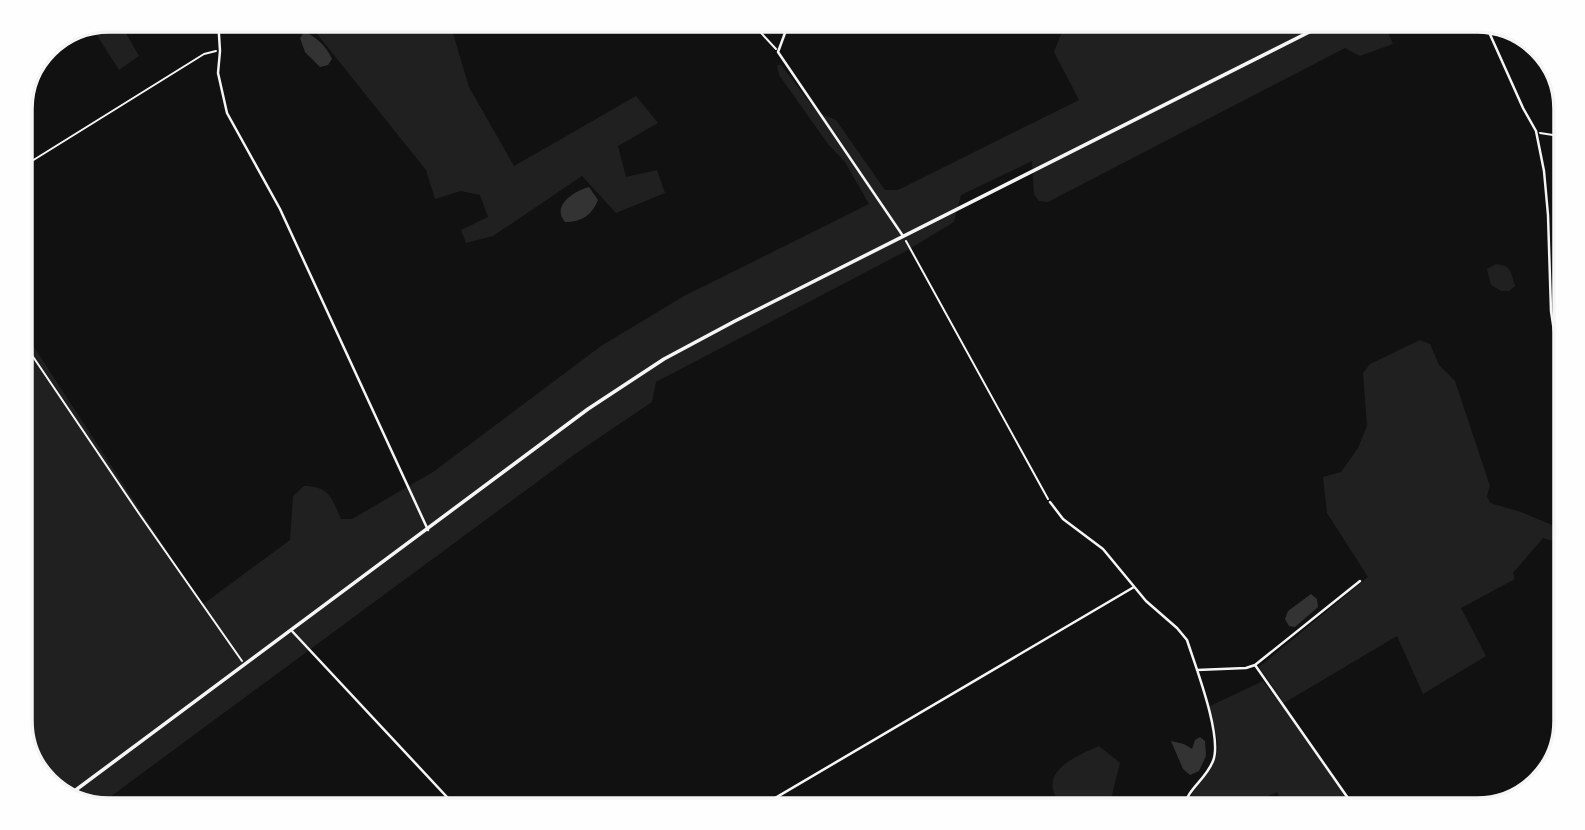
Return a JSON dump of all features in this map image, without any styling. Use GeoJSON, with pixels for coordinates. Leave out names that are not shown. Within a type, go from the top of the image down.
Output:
{"type":"FeatureCollection","features":[{"type":"Feature","properties":{"kind":"main road"},"geometry":{"type":"LineString","coordinates":[[74,791],[588,409],[664,359],[1309,32]]}},
{"type":"Feature","properties":{"kind":"street"},"geometry":{"type":"LineString","coordinates":[[219,32],[218,73],[227,113],[280,209],[428,530]]}},
{"type":"Feature","properties":{"kind":"street"},"geometry":{"type":"LineString","coordinates":[[786,32],[778,52],[904,237]]}},
{"type":"Feature","properties":{"kind":"street"},"geometry":{"type":"LineString","coordinates":[[1489,32],[1522,108],[1536,131],[1544,171],[1548,215],[1553,327]]}},
{"type":"Feature","properties":{"kind":"street"},"geometry":{"type":"LineString","coordinates":[[1050,502],[1063,519],[1103,549],[1133,587],[1187,639],[1216,740],[1216,753],[1208,771],[1185,798]]}},
{"type":"Feature","properties":{"kind":"street"},"geometry":{"type":"LineString","coordinates":[[1197,670],[1246,668],[1255,665],[1360,582]]}},
{"type":"Feature","properties":{"kind":"street"},"geometry":{"type":"LineString","coordinates":[[775,798],[1133,587]]}},
{"type":"Feature","properties":{"kind":"street"},"geometry":{"type":"LineString","coordinates":[[291,631],[448,798]]}},
{"type":"Feature","properties":{"kind":"street"},"geometry":{"type":"LineString","coordinates":[[1255,665],[1348,798]]}},
{"type":"Feature","properties":{"kind":"path"},"geometry":{"type":"LineString","coordinates":[[760,32],[778,52]]}},
{"type":"Feature","properties":{"kind":"path"},"geometry":{"type":"LineString","coordinates":[[32,161],[204,54],[220,51]]}},
{"type":"Feature","properties":{"kind":"path"},"geometry":{"type":"LineString","coordinates":[[1536,131],[1553,136]]}},
{"type":"Feature","properties":{"kind":"path"},"geometry":{"type":"LineString","coordinates":[[904,237],[1050,502]]}},
{"type":"Feature","properties":{"kind":"path"},"geometry":{"type":"LineString","coordinates":[[32,355],[245,664]]}},
{"type":"Feature","properties":{"kind":"shaded area"},"geometry":{"type":"Polygon","coordinates":[[[125,32],[139,56],[119,70],[95,33],[125,32]]]}},
{"type":"Feature","properties":{"kind":"shaded area"},"geometry":{"type":"Polygon","coordinates":[[[304,32],[317,39],[327,50],[332,59],[328,65],[320,67],[305,52],[300,38],[304,32]]]}},
{"type":"Feature","properties":{"kind":"shaded area"},"geometry":{"type":"Polygon","coordinates":[[[315,32],[453,32],[469,87],[514,166],[636,96],[658,123],[618,146],[626,177],[657,170],[665,193],[616,213],[582,176],[493,236],[466,243],[461,230],[488,217],[480,195],[461,191],[435,199],[426,170],[315,32]]]}},
{"type":"Feature","properties":{"kind":"shaded area"},"geometry":{"type":"Polygon","coordinates":[[[1062,32],[1388,32],[1393,44],[1360,56],[1345,48],[1048,202],[1039,201],[1034,194],[1032,161],[961,195],[954,222],[906,251],[656,382],[652,402],[575,454],[109,798],[93,797],[74,791],[44,764],[39,756],[32,727],[32,344],[202,605],[290,540],[293,496],[304,486],[324,491],[332,499],[341,519],[352,519],[433,472],[601,346],[684,296],[869,204],[845,162],[828,144],[779,75],[777,65],[781,65],[817,112],[836,120],[885,190],[898,190],[1079,100],[1054,52],[1062,32]]]}},
{"type":"Feature","properties":{"kind":"shaded area"},"geometry":{"type":"Polygon","coordinates":[[[589,187],[598,200],[593,210],[586,217],[565,222],[561,216],[562,205],[577,192],[589,187]]]}},
{"type":"Feature","properties":{"kind":"shaded area"},"geometry":{"type":"Polygon","coordinates":[[[1496,264],[1506,266],[1511,272],[1515,286],[1509,291],[1501,291],[1491,285],[1487,269],[1496,264]]]}},
{"type":"Feature","properties":{"kind":"shaded area"},"geometry":{"type":"Polygon","coordinates":[[[1420,340],[1430,344],[1439,365],[1455,381],[1490,486],[1487,496],[1490,503],[1552,525],[1554,540],[1543,538],[1513,573],[1515,579],[1461,608],[1486,656],[1423,694],[1397,636],[1284,703],[1259,667],[1368,577],[1327,513],[1323,477],[1341,472],[1358,448],[1367,426],[1363,373],[1370,364],[1420,340]]]}},
{"type":"Feature","properties":{"kind":"shaded area"},"geometry":{"type":"Polygon","coordinates":[[[1311,594],[1317,599],[1318,607],[1295,627],[1289,626],[1285,619],[1288,611],[1311,594]]]}},
{"type":"Feature","properties":{"kind":"shaded area"},"geometry":{"type":"Polygon","coordinates":[[[1263,681],[1350,798],[1280,798],[1277,792],[1264,798],[1189,798],[1212,765],[1218,749],[1216,731],[1208,707],[1263,681]]]}},
{"type":"Feature","properties":{"kind":"shaded area"},"geometry":{"type":"Polygon","coordinates":[[[1200,737],[1205,741],[1206,756],[1199,771],[1190,775],[1183,769],[1171,741],[1192,749],[1195,740],[1200,737]]]}},
{"type":"Feature","properties":{"kind":"shaded area"},"geometry":{"type":"Polygon","coordinates":[[[1099,746],[1120,763],[1111,798],[1056,798],[1053,782],[1056,774],[1076,757],[1099,746]]]}}]}
